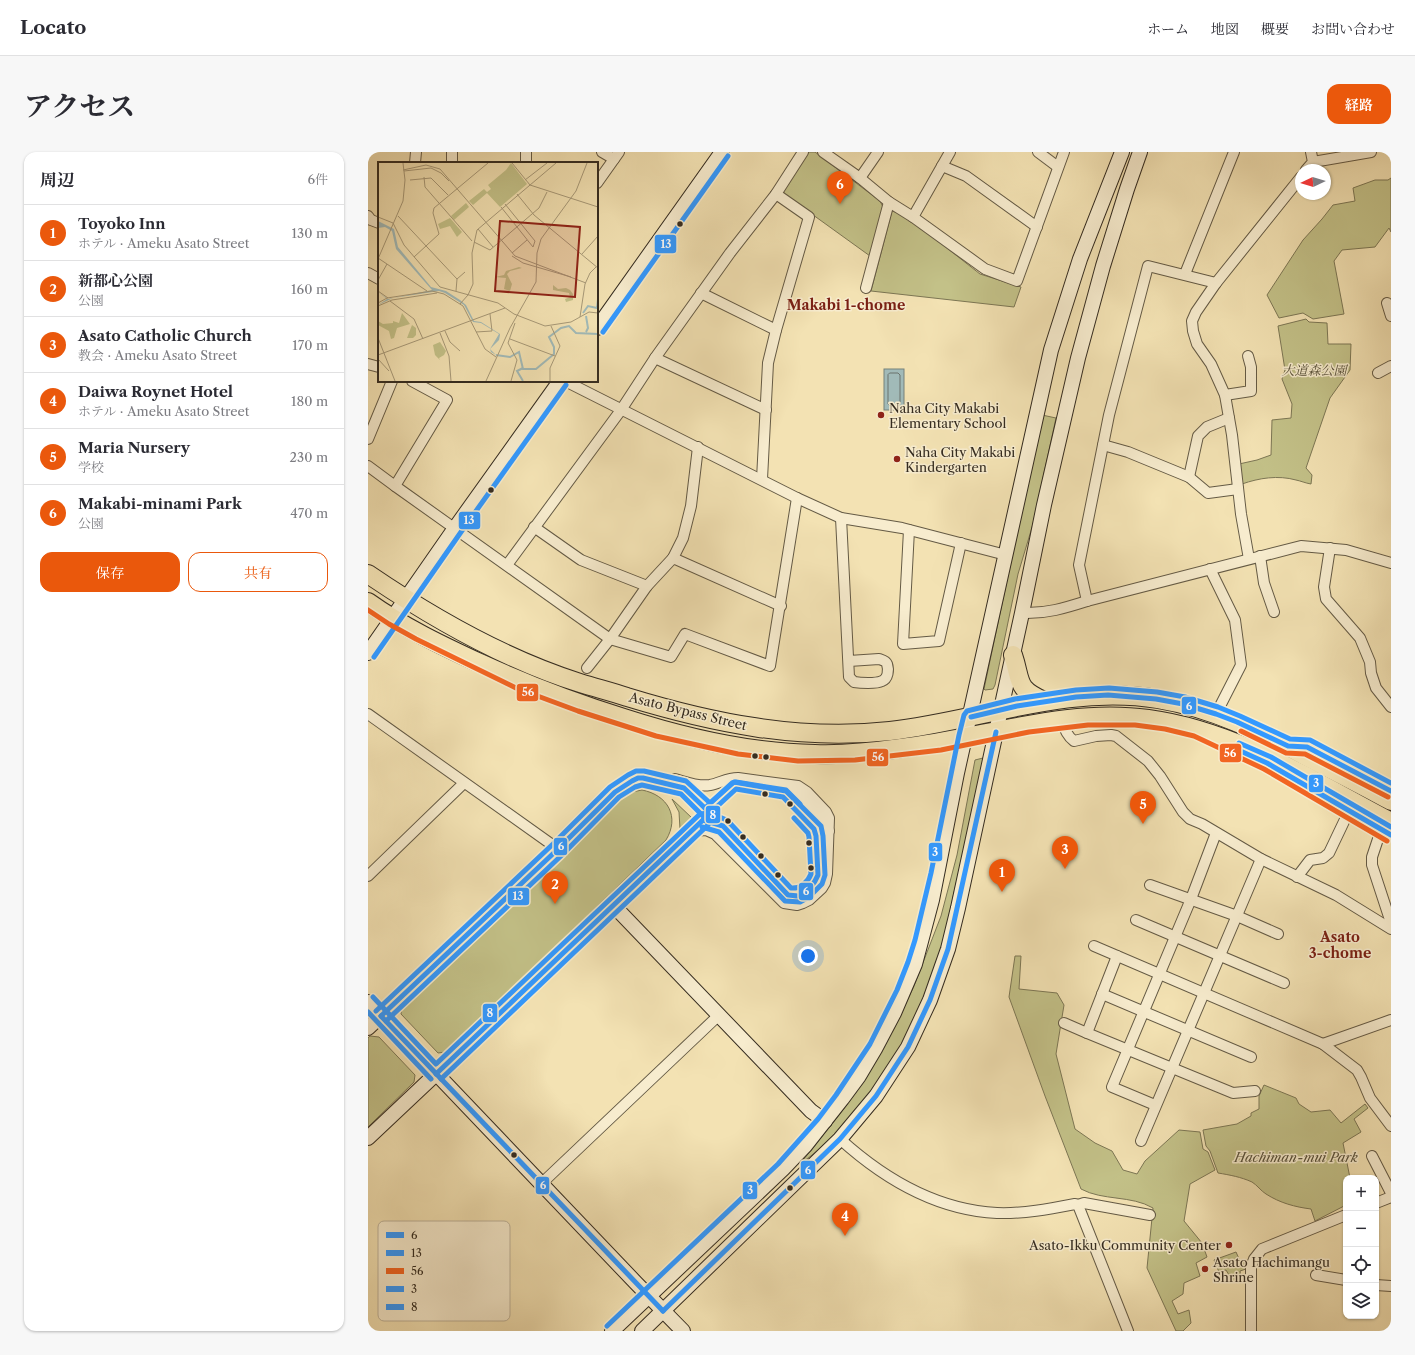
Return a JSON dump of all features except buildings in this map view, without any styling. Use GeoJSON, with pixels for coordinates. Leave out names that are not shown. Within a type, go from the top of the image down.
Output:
{"type":"FeatureCollection","features":[{"type":"Feature","properties":{"kind":"highway","name":"Asato Bypass Street"},"geometry":{"type":"LineString","coordinates":[[368,574],[405,600],[467,635],[529,664],[579,683],[667,709],[722,722],[795,732],[823,734],[859,733],[916,727],[1044,701],[1108,695],[1134,696],[1183,704],[1244,724],[1391,801]]}},
{"type":"Feature","properties":{"kind":"highway","name":"Asato Bypass Street"},"geometry":{"type":"LineString","coordinates":[[368,602],[392,618],[440,644],[525,684],[615,716],[710,742],[762,750],[817,754],[855,753],[897,749],[1062,721],[1088,718],[1135,718],[1166,722],[1236,743],[1286,766],[1388,829]]}},
{"type":"Feature","properties":{"kind":"highway"},"geometry":{"type":"LineString","coordinates":[[1013,655],[1022,686],[1031,695],[1044,701]]}},
{"type":"Feature","properties":{"kind":"highway"},"geometry":{"type":"LineString","coordinates":[[1196,730],[1266,763],[1349,811],[1388,829]]}},
{"type":"Feature","properties":{"kind":"highway"},"geometry":{"type":"LineString","coordinates":[[1288,746],[1307,747],[1391,791]]}},
{"type":"Feature","properties":{"kind":"street"},"geometry":{"type":"LineString","coordinates":[[415,162],[416,152]]}},
{"type":"Feature","properties":{"kind":"street"},"geometry":{"type":"LineString","coordinates":[[598,182],[617,156],[602,152]]}},
{"type":"Feature","properties":{"kind":"street"},"geometry":{"type":"LineString","coordinates":[[598,327],[722,152]]}},
{"type":"Feature","properties":{"kind":"street"},"geometry":{"type":"LineString","coordinates":[[506,565],[621,410],[655,358],[730,253],[776,194],[803,152]]}},
{"type":"Feature","properties":{"kind":"street"},"geometry":{"type":"LineString","coordinates":[[823,152],[860,178],[889,202],[913,217],[985,269],[1017,281],[1064,152]]}},
{"type":"Feature","properties":{"kind":"street"},"geometry":{"type":"LineString","coordinates":[[860,178],[878,152]]}},
{"type":"Feature","properties":{"kind":"street"},"geometry":{"type":"LineString","coordinates":[[913,217],[950,152]]}},
{"type":"Feature","properties":{"kind":"street"},"geometry":{"type":"LineString","coordinates":[[1038,152],[1058,167]]}},
{"type":"Feature","properties":{"kind":"street"},"geometry":{"type":"LineString","coordinates":[[612,1331],[805,1146],[859,1076],[894,1012],[915,964],[932,900],[982,662],[1051,350],[1080,259],[1122,152]]}},
{"type":"Feature","properties":{"kind":"street"},"geometry":{"type":"LineString","coordinates":[[642,1331],[840,1139],[876,1096],[908,1047],[930,1000],[948,949],[958,908],[1047,491],[1078,358],[1126,189],[1140,152]]}},
{"type":"Feature","properties":{"kind":"street"},"geometry":{"type":"LineString","coordinates":[[1185,274],[1234,152]]}},
{"type":"Feature","properties":{"kind":"street"},"geometry":{"type":"LineString","coordinates":[[1312,157],[1371,152]]}},
{"type":"Feature","properties":{"kind":"street"},"geometry":{"type":"LineString","coordinates":[[942,166],[966,176],[1037,226]]}},
{"type":"Feature","properties":{"kind":"street"},"geometry":{"type":"LineString","coordinates":[[1249,559],[1241,514],[1225,395],[1211,364],[1197,344],[1193,332],[1192,321],[1196,312],[1216,283],[1295,184]]}},
{"type":"Feature","properties":{"kind":"street"},"geometry":{"type":"LineString","coordinates":[[762,479],[768,363],[808,217],[776,194]]}},
{"type":"Feature","properties":{"kind":"street"},"geometry":{"type":"LineString","coordinates":[[866,288],[889,202]]}},
{"type":"Feature","properties":{"kind":"street"},"geometry":{"type":"LineString","coordinates":[[368,216],[371,220],[378,223]]}},
{"type":"Feature","properties":{"kind":"street"},"geometry":{"type":"LineString","coordinates":[[1087,601],[1078,565],[1109,414],[1148,266],[1185,274],[1216,283]]}},
{"type":"Feature","properties":{"kind":"street"},"geometry":{"type":"LineString","coordinates":[[368,273],[378,278]]}},
{"type":"Feature","properties":{"kind":"street"},"geometry":{"type":"LineString","coordinates":[[701,293],[776,330]]}},
{"type":"Feature","properties":{"kind":"street"},"geometry":{"type":"LineString","coordinates":[[1388,303],[1391,316]]}},
{"type":"Feature","properties":{"kind":"street"},"geometry":{"type":"LineString","coordinates":[[1225,395],[1251,390],[1248,356]]}},
{"type":"Feature","properties":{"kind":"street"},"geometry":{"type":"LineString","coordinates":[[655,358],[766,410]]}},
{"type":"Feature","properties":{"kind":"street"},"geometry":{"type":"LineString","coordinates":[[368,364],[378,367]]}},
{"type":"Feature","properties":{"kind":"street"},"geometry":{"type":"LineString","coordinates":[[1378,373],[1391,366]]}},
{"type":"Feature","properties":{"kind":"street"},"geometry":{"type":"LineString","coordinates":[[368,439],[392,382]]}},
{"type":"Feature","properties":{"kind":"street"},"geometry":{"type":"LineString","coordinates":[[395,486],[447,400],[414,382]]}},
{"type":"Feature","properties":{"kind":"street"},"geometry":{"type":"LineString","coordinates":[[368,653],[454,528],[559,382]]}},
{"type":"Feature","properties":{"kind":"street"},"geometry":{"type":"LineString","coordinates":[[567,382],[762,479],[797,498],[841,518],[909,530],[1006,555]]}},
{"type":"Feature","properties":{"kind":"street"},"geometry":{"type":"LineString","coordinates":[[1189,477],[1198,436],[1207,427],[1229,418]]}},
{"type":"Feature","properties":{"kind":"street"},"geometry":{"type":"LineString","coordinates":[[1103,445],[1128,452],[1189,477],[1208,494],[1238,489]]}},
{"type":"Feature","properties":{"kind":"street"},"geometry":{"type":"LineString","coordinates":[[587,668],[610,639],[647,586],[673,558],[683,538],[691,506],[698,447]]}},
{"type":"Feature","properties":{"kind":"street"},"geometry":{"type":"LineString","coordinates":[[368,466],[610,639],[671,657],[685,634],[770,666],[781,606],[797,498]]}},
{"type":"Feature","properties":{"kind":"street"},"geometry":{"type":"LineString","coordinates":[[841,518],[849,661]]}},
{"type":"Feature","properties":{"kind":"street"},"geometry":{"type":"LineString","coordinates":[[534,527],[582,560],[647,586]]}},
{"type":"Feature","properties":{"kind":"street"},"geometry":{"type":"LineString","coordinates":[[909,530],[903,644],[939,642],[961,544]]}},
{"type":"Feature","properties":{"kind":"street"},"geometry":{"type":"LineString","coordinates":[[1022,613],[1040,614],[1065,608],[1300,546],[1346,550],[1391,563]]}},
{"type":"Feature","properties":{"kind":"street"},"geometry":{"type":"LineString","coordinates":[[1330,548],[1324,587],[1326,599],[1360,638],[1370,662],[1376,688],[1391,707]]}},
{"type":"Feature","properties":{"kind":"street"},"geometry":{"type":"LineString","coordinates":[[1260,556],[1264,583],[1274,612]]}},
{"type":"Feature","properties":{"kind":"street"},"geometry":{"type":"LineString","coordinates":[[673,558],[781,606]]}},
{"type":"Feature","properties":{"kind":"street"},"geometry":{"type":"LineString","coordinates":[[1210,569],[1235,620],[1241,665],[1216,714]]}},
{"type":"Feature","properties":{"kind":"street"},"geometry":{"type":"LineString","coordinates":[[368,714],[558,849]]}},
{"type":"Feature","properties":{"kind":"street"},"geometry":{"type":"LineString","coordinates":[[1062,721],[1066,733],[1074,741],[1096,736],[1111,735],[1121,739],[1148,761],[1160,776],[1183,812],[1190,819],[1261,859],[1336,895],[1391,929]]}},
{"type":"Feature","properties":{"kind":"street"},"geometry":{"type":"LineString","coordinates":[[368,1028],[558,849],[631,775],[643,773],[701,785],[713,784],[731,778],[784,784],[802,788],[826,812],[829,818],[830,832],[827,876],[825,883],[822,888],[809,900],[797,905],[784,903],[778,899],[715,834],[706,830],[692,831]]}},
{"type":"Feature","properties":{"kind":"street"},"geometry":{"type":"LineString","coordinates":[[368,1138],[614,906],[710,813],[684,788],[638,778],[615,792]]}},
{"type":"Feature","properties":{"kind":"street"},"geometry":{"type":"LineString","coordinates":[[368,876],[464,783]]}},
{"type":"Feature","properties":{"kind":"street"},"geometry":{"type":"LineString","coordinates":[[1297,877],[1310,860],[1323,858],[1330,853],[1349,811]]}},
{"type":"Feature","properties":{"kind":"street"},"geometry":{"type":"LineString","coordinates":[[1388,829],[1372,857],[1372,865],[1391,923]]}},
{"type":"Feature","properties":{"kind":"street"},"geometry":{"type":"LineString","coordinates":[[1155,1106],[1112,1087],[1191,900],[1216,834]]}},
{"type":"Feature","properties":{"kind":"street"},"geometry":{"type":"LineString","coordinates":[[1141,1141],[1261,859]]}},
{"type":"Feature","properties":{"kind":"street"},"geometry":{"type":"LineString","coordinates":[[1150,885],[1237,916],[1278,934]]}},
{"type":"Feature","properties":{"kind":"street"},"geometry":{"type":"LineString","coordinates":[[614,906],[811,1111],[825,1121]]}},
{"type":"Feature","properties":{"kind":"street"},"geometry":{"type":"LineString","coordinates":[[1136,920],[1284,983]]}},
{"type":"Feature","properties":{"kind":"street"},"geometry":{"type":"LineString","coordinates":[[1094,946],[1323,1044],[1357,1070],[1370,1098],[1391,1126]]}},
{"type":"Feature","properties":{"kind":"street"},"geometry":{"type":"LineString","coordinates":[[1087,1033],[1117,956]]}},
{"type":"Feature","properties":{"kind":"street"},"geometry":{"type":"LineString","coordinates":[[1102,994],[1251,1057]]}},
{"type":"Feature","properties":{"kind":"street"},"geometry":{"type":"LineString","coordinates":[[368,1002],[683,1331]]}},
{"type":"Feature","properties":{"kind":"street"},"geometry":{"type":"LineString","coordinates":[[541,1184],[719,1015]]}},
{"type":"Feature","properties":{"kind":"street"},"geometry":{"type":"LineString","coordinates":[[1323,1044],[1391,1020]]}},
{"type":"Feature","properties":{"kind":"street"},"geometry":{"type":"LineString","coordinates":[[1064,1023],[1233,1092],[1255,1092]]}},
{"type":"Feature","properties":{"kind":"street"},"geometry":{"type":"LineString","coordinates":[[840,1139],[866,1161],[905,1186],[924,1195],[954,1205],[982,1211],[1009,1213],[1037,1211],[1084,1203],[1150,1215]]}},
{"type":"Feature","properties":{"kind":"street"},"geometry":{"type":"LineString","coordinates":[[1372,1156],[1391,1193]]}},
{"type":"Feature","properties":{"kind":"street"},"geometry":{"type":"LineString","coordinates":[[1379,1202],[1391,1197]]}},
{"type":"Feature","properties":{"kind":"street"},"geometry":{"type":"LineString","coordinates":[[1078,1205],[1128,1331]]}},
{"type":"Feature","properties":{"kind":"street"},"geometry":{"type":"LineString","coordinates":[[1251,1331],[1252,1267],[1257,1254],[1262,1249],[1343,1216]]}},
{"type":"Feature","properties":{"kind":"street"},"geometry":{"type":"LineString","coordinates":[[1316,1275],[1343,1280]]}},
{"type":"Feature","properties":{"kind":"street"},"geometry":{"type":"LineString","coordinates":[[1379,1285],[1391,1286]]}},
{"type":"Feature","properties":{"kind":"green space"},"geometry":{"type":"Polygon","coordinates":[[[806,152],[815,152],[880,201],[883,207],[870,256],[784,194],[783,188],[806,152]]]}},
{"type":"Feature","properties":{"kind":"green space"},"geometry":{"type":"Polygon","coordinates":[[[1391,178],[1391,232],[1389,228],[1375,247],[1342,250],[1334,261],[1344,314],[1313,319],[1303,313],[1279,318],[1267,295],[1303,240],[1333,205],[1355,201],[1353,188],[1375,180],[1388,180],[1391,178]]]}},
{"type":"Feature","properties":{"kind":"green space"},"geometry":{"type":"Polygon","coordinates":[[[892,211],[905,215],[980,274],[1021,287],[1014,307],[871,291],[892,211]]]}},
{"type":"Feature","properties":{"kind":"green space","name":"大道森公園"},"geometry":{"type":"Polygon","coordinates":[[[1306,319],[1309,322],[1327,323],[1328,344],[1351,344],[1350,370],[1330,398],[1306,468],[1312,475],[1311,484],[1289,478],[1275,477],[1255,480],[1242,484],[1239,464],[1271,455],[1272,420],[1291,418],[1292,404],[1282,379],[1285,370],[1278,326],[1306,319]]]}},
{"type":"Feature","properties":{"kind":"green space"},"geometry":{"type":"Polygon","coordinates":[[[1042,415],[1056,418],[1033,524],[1018,574],[995,685],[993,689],[985,690],[984,689],[1042,415]]]}},
{"type":"Feature","properties":{"kind":"green space"},"geometry":{"type":"Polygon","coordinates":[[[983,758],[983,767],[943,942],[937,965],[918,1012],[892,1061],[877,1085],[860,1107],[842,1128],[822,1147],[800,1164],[856,1092],[900,1016],[914,986],[941,916],[957,855],[975,760],[983,758]]]}},
{"type":"Feature","properties":{"kind":"green space"},"geometry":{"type":"Polygon","coordinates":[[[642,790],[659,797],[669,808],[672,823],[666,840],[446,1052],[438,1053],[401,1014],[402,1006],[620,797],[627,793],[642,790]]]}},
{"type":"Feature","properties":{"kind":"green space"},"geometry":{"type":"Polygon","coordinates":[[[672,799],[692,818],[680,829],[679,812],[672,799]]]}},
{"type":"Feature","properties":{"kind":"green space"},"geometry":{"type":"Polygon","coordinates":[[[1015,956],[1021,956],[1019,989],[1057,993],[1064,1005],[1056,1054],[1075,1129],[1095,1143],[1112,1151],[1123,1170],[1137,1174],[1145,1161],[1179,1130],[1200,1132],[1203,1149],[1208,1152],[1215,1170],[1190,1184],[1184,1221],[1202,1243],[1207,1257],[1196,1263],[1200,1276],[1184,1283],[1183,1294],[1172,1301],[1178,1314],[1189,1310],[1191,1323],[1183,1331],[1176,1331],[1147,1268],[1153,1208],[1136,1201],[1098,1195],[1081,1189],[1009,997],[1015,956]]]}},
{"type":"Feature","properties":{"kind":"green space"},"geometry":{"type":"Polygon","coordinates":[[[370,1036],[379,1037],[415,1075],[414,1082],[368,1127],[368,1038],[370,1036]]]}},
{"type":"Feature","properties":{"kind":"green space","name":"Hachiman-mui Park"},"geometry":{"type":"Polygon","coordinates":[[[1264,1085],[1296,1098],[1299,1104],[1311,1112],[1330,1110],[1341,1123],[1365,1104],[1368,1108],[1354,1119],[1361,1132],[1343,1143],[1349,1175],[1343,1175],[1343,1207],[1315,1221],[1311,1209],[1293,1206],[1282,1202],[1266,1194],[1252,1182],[1240,1177],[1218,1173],[1210,1151],[1206,1146],[1203,1130],[1237,1124],[1251,1116],[1251,1113],[1259,1109],[1259,1096],[1264,1085]]]}},
{"type":"Feature","properties":{"kind":"green space"},"geometry":{"type":"Polygon","coordinates":[[[1236,1252],[1240,1261],[1244,1260],[1246,1269],[1240,1271],[1240,1282],[1233,1282],[1226,1270],[1219,1272],[1214,1260],[1236,1252]]]}},
{"type":"Feature","properties":{"kind":"water"},"geometry":{"type":"Polygon","coordinates":[[[884,369],[904,369],[904,410],[884,410],[884,369]]]}},
{"type":"Feature","properties":{"kind":"transit line","name":"13"},"geometry":{"type":"LineString","coordinates":[[603,332],[728,156]]}},
{"type":"Feature","properties":{"kind":"transit line","name":"13"},"geometry":{"type":"LineString","coordinates":[[374,657],[566,385]]}},
{"type":"Feature","properties":{"kind":"transit line","name":"56"},"geometry":{"type":"LineString","coordinates":[[368,610],[416,639],[516,688],[578,711],[656,736],[738,754],[798,761],[855,760],[941,750],[1029,732],[1088,725],[1135,725],[1165,729],[1194,736],[1264,769],[1387,841]]}},
{"type":"Feature","properties":{"kind":"transit line","name":"3"},"geometry":{"type":"LineString","coordinates":[[607,1326],[778,1164],[818,1119],[870,1044],[897,990],[915,940],[931,873],[959,735],[964,715],[967,711],[1015,699],[1076,690],[1109,688],[1157,692],[1185,697],[1218,707],[1290,739],[1310,740],[1391,783]]}},
{"type":"Feature","properties":{"kind":"transit line","name":"6"},"geometry":{"type":"LineString","coordinates":[[971,717],[1017,706],[1076,697],[1108,695],[1156,699],[1183,704],[1216,714],[1237,722],[1288,746],[1307,747],[1391,791]]}},
{"type":"Feature","properties":{"kind":"transit line","name":"56"},"geometry":{"type":"LineString","coordinates":[[1241,731],[1286,753],[1305,754],[1388,797]]}},
{"type":"Feature","properties":{"kind":"transit line","name":"6"},"geometry":{"type":"LineString","coordinates":[[663,1311],[840,1139],[876,1096],[908,1047],[930,1000],[948,949],[996,732]]}},
{"type":"Feature","properties":{"kind":"transit line","name":"3"},"geometry":{"type":"LineString","coordinates":[[1239,743],[1271,757],[1391,827]]}},
{"type":"Feature","properties":{"kind":"transit line","name":"6"},"geometry":{"type":"LineString","coordinates":[[1236,749],[1267,763],[1391,835]]}},
{"type":"Feature","properties":{"kind":"transit line","name":"8"},"geometry":{"type":"LineString","coordinates":[[376,1011],[553,844],[610,787],[636,771],[644,771],[686,781],[710,803],[732,783],[736,782],[786,790],[800,804]]}},
{"type":"Feature","properties":{"kind":"transit line","name":"6"},"geometry":{"type":"LineString","coordinates":[[381,1016],[558,849],[615,792],[632,781],[638,778],[643,778],[684,788],[710,813]]}},
{"type":"Feature","properties":{"kind":"transit line","name":"13"},"geometry":{"type":"LineString","coordinates":[[702,827],[719,832],[785,901],[800,902],[809,897],[822,884],[825,875],[821,826],[786,791],[734,782],[705,808]]}},
{"type":"Feature","properties":{"kind":"transit line","name":"13"},"geometry":{"type":"LineString","coordinates":[[386,1021],[563,854],[619,797],[635,787],[642,785],[681,794],[705,818]]}},
{"type":"Feature","properties":{"kind":"transit line","name":"6"},"geometry":{"type":"LineString","coordinates":[[703,820],[723,826],[788,895],[801,895],[815,881],[818,875],[816,836],[814,829],[783,797],[736,789],[710,813]]}},
{"type":"Feature","properties":{"kind":"transit line","name":"8"},"geometry":{"type":"LineString","coordinates":[[373,997],[436,1064],[700,814],[710,814],[727,820],[791,888],[798,887],[803,884],[808,880],[811,874],[809,837],[808,833],[794,818]]}},
{"type":"Feature","properties":{"kind":"transit line","name":"6"},"geometry":{"type":"LineString","coordinates":[[436,1074],[703,820]]}},
{"type":"Feature","properties":{"kind":"transit line","name":"13"},"geometry":{"type":"LineString","coordinates":[[441,1079],[708,825]]}},
{"type":"Feature","properties":{"kind":"transit line","name":"13"},"geometry":{"type":"LineString","coordinates":[[368,1012],[431,1079]]}},
{"type":"Feature","properties":{"kind":"transit line","name":"6"},"geometry":{"type":"LineString","coordinates":[[381,1016],[663,1311]]}},
{"type":"Feature","properties":{"kind":"place","name":"Makabi-minami Park"},"geometry":{"type":"Point","coordinates":[840,204]}},
{"type":"Feature","properties":{"kind":"place","name":"Naha City Makabi Elementary School"},"geometry":{"type":"Point","coordinates":[881,415]}},
{"type":"Feature","properties":{"kind":"place","name":"Naha City Makabi Kindergarten"},"geometry":{"type":"Point","coordinates":[897,459]}},
{"type":"Feature","properties":{"kind":"place","name":"Maria Nursery"},"geometry":{"type":"Point","coordinates":[1143,824]}},
{"type":"Feature","properties":{"kind":"place","name":"Asato Catholic Church"},"geometry":{"type":"Point","coordinates":[1065,869]}},
{"type":"Feature","properties":{"kind":"place","name":"Toyoko Inn"},"geometry":{"type":"Point","coordinates":[1002,892]}},
{"type":"Feature","properties":{"kind":"place","name":"新都心公園"},"geometry":{"type":"Point","coordinates":[555,904]}},
{"type":"Feature","properties":{"kind":"place","name":"Daiwa Roynet Hotel"},"geometry":{"type":"Point","coordinates":[845,1236]}},
{"type":"Feature","properties":{"kind":"place","name":"Asato-Ikku Community Center"},"geometry":{"type":"Point","coordinates":[1229,1245]}},
{"type":"Feature","properties":{"kind":"place","name":"Asato Hachimangu Shrine"},"geometry":{"type":"Point","coordinates":[1205,1269]}},
{"type":"Feature","properties":{"kind":"district","name":"Makabi 1-chome"},"geometry":{"type":"Point","coordinates":[846,305]}},
{"type":"Feature","properties":{"kind":"district","name":"Asato 3-chome"},"geometry":{"type":"Point","coordinates":[1340,946]}}]}
